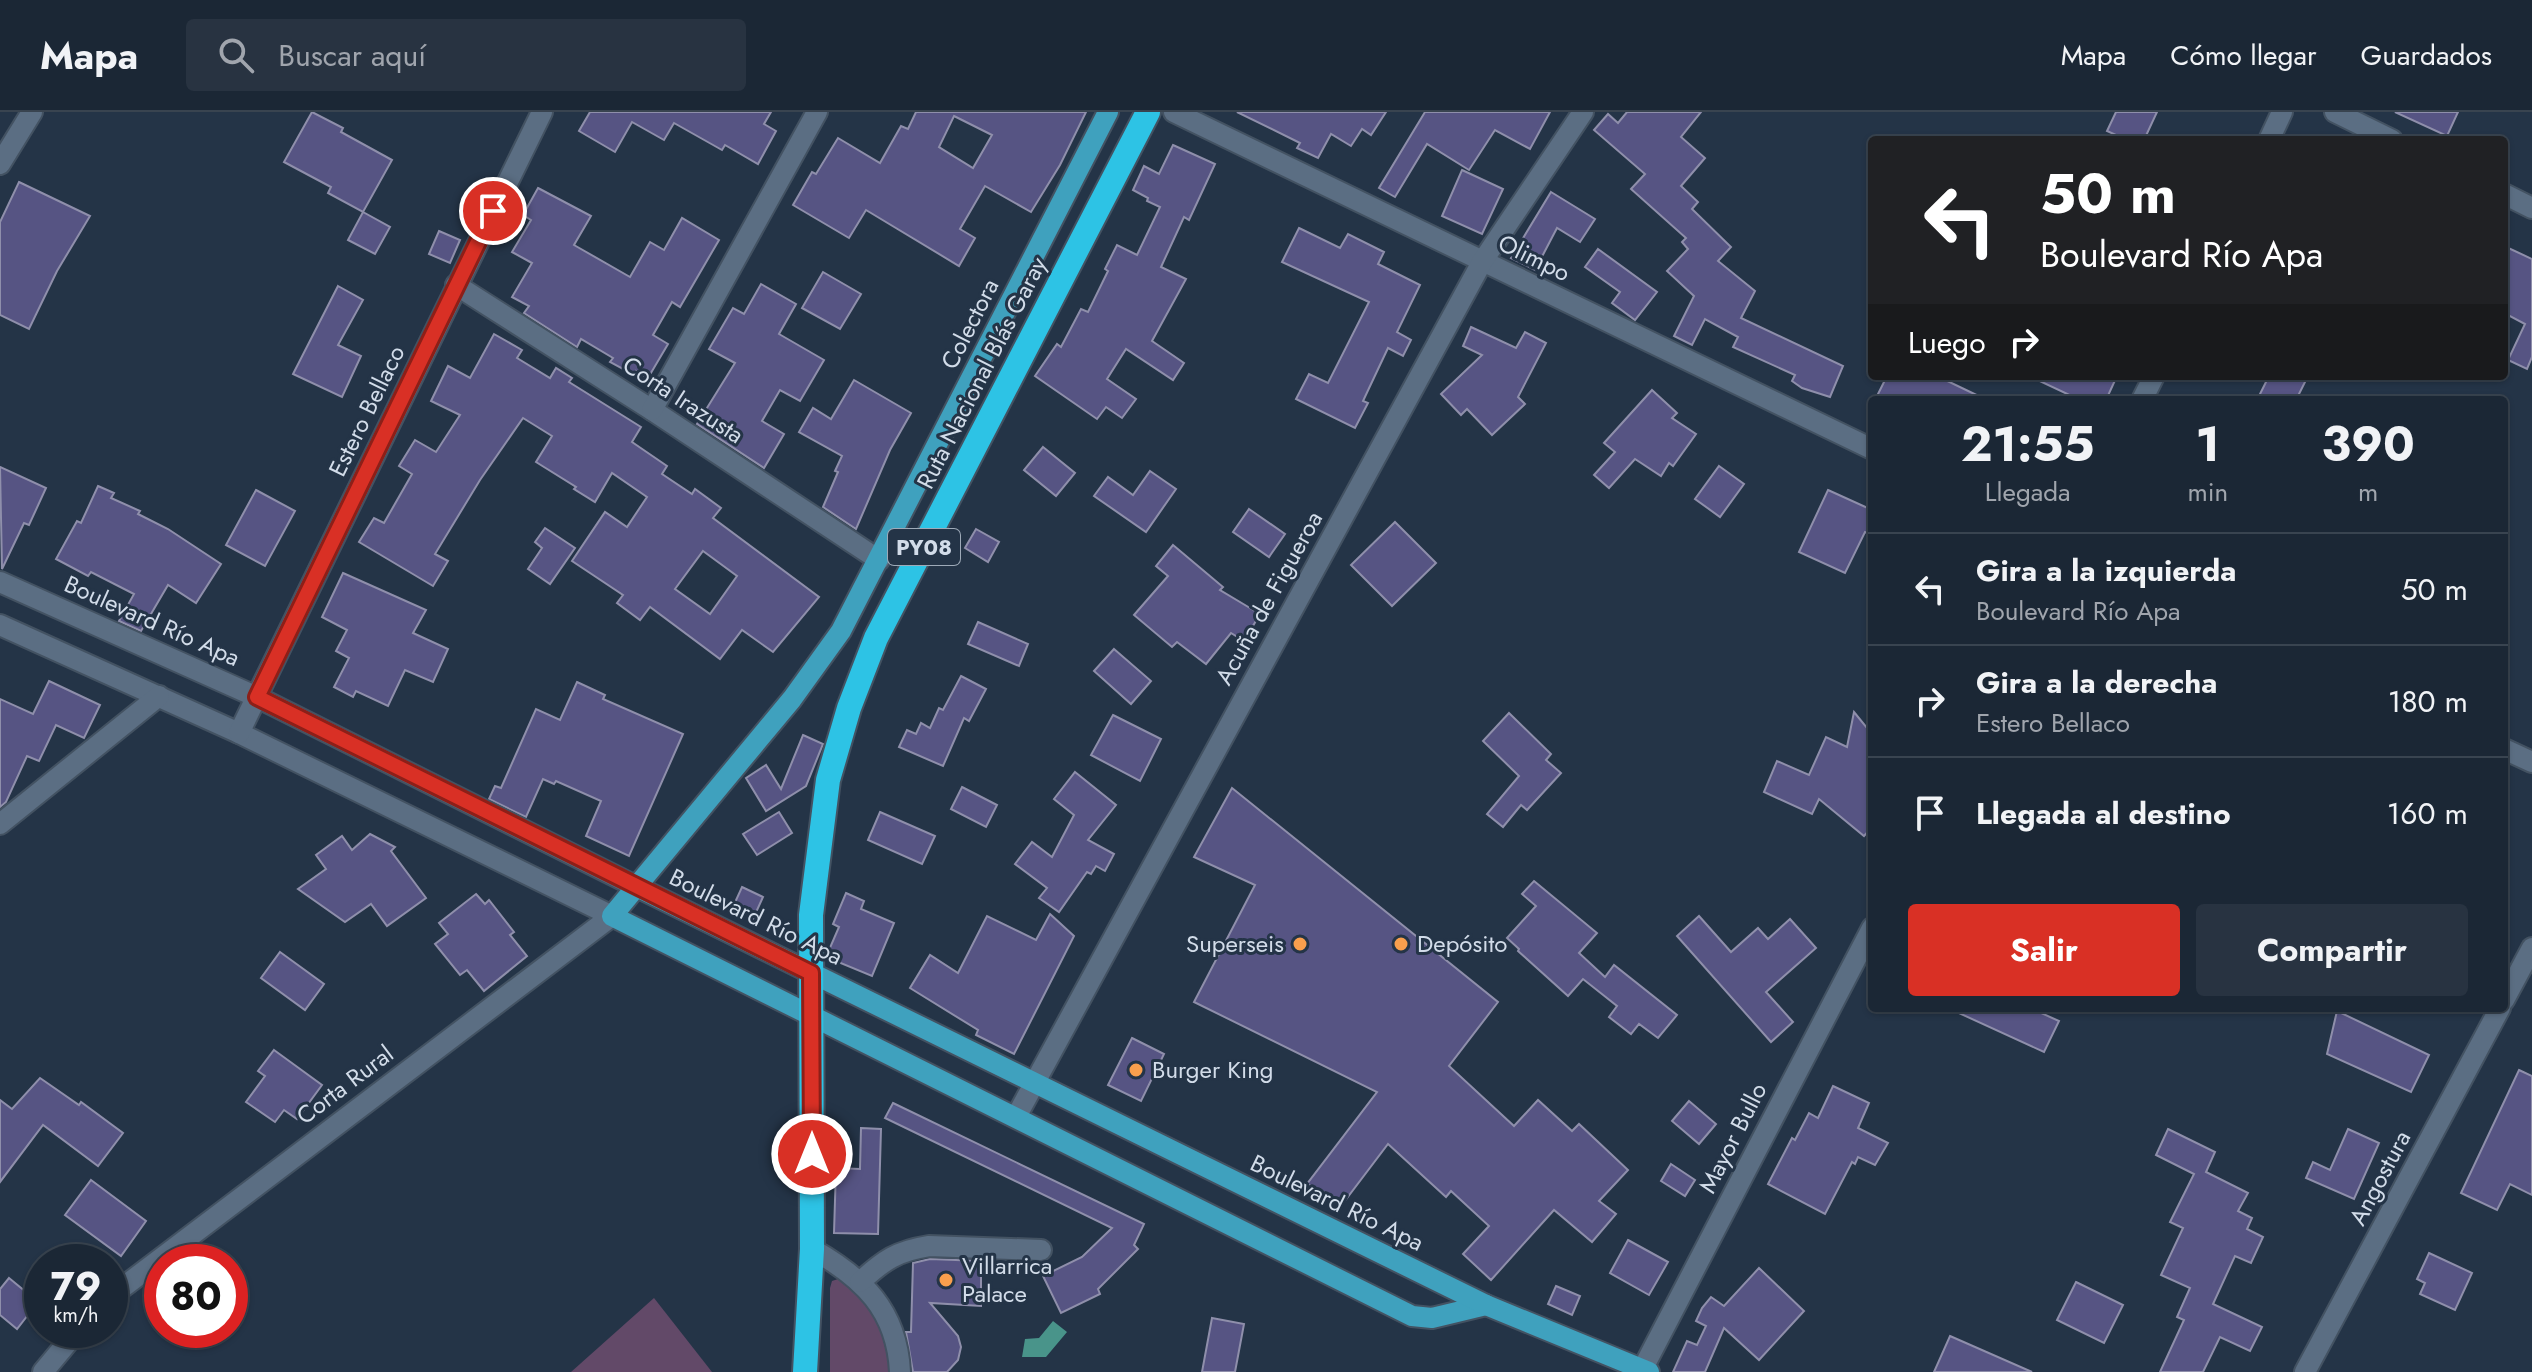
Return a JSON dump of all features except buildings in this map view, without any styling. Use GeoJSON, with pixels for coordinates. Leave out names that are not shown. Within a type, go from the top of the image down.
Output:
{"type":"FeatureCollection","features":[{"type":"Feature","properties":{"kind":"highway","name":"Ruta Nacional Blás Garay"},"geometry":{"type":"LineString","coordinates":[[805,1372],[812,1249],[811,915],[828,780],[849,708],[876,638],[1148,112]]}},
{"type":"Feature","properties":{"kind":"main road","name":"Colectora"},"geometry":{"type":"LineString","coordinates":[[612,916],[792,699],[841,631],[1108,112]]}},
{"type":"Feature","properties":{"kind":"main road","name":"Boulevard Río Apa"},"geometry":{"type":"LineString","coordinates":[[637,887],[1486,1305],[1644,1371]]}},
{"type":"Feature","properties":{"kind":"main road"},"geometry":{"type":"LineString","coordinates":[[612,916],[1412,1316],[1432,1318],[1486,1305]]}},
{"type":"Feature","properties":{"kind":"street"},"geometry":{"type":"LineString","coordinates":[[0,164],[32,112]]}},
{"type":"Feature","properties":{"kind":"street","name":"Estero Bellaco"},"geometry":{"type":"LineString","coordinates":[[239,733],[542,112]]}},
{"type":"Feature","properties":{"kind":"street"},"geometry":{"type":"LineString","coordinates":[[652,410],[817,112]]}},
{"type":"Feature","properties":{"kind":"street","name":"Olimpo"},"geometry":{"type":"LineString","coordinates":[[1174,112],[1868,447]]}},
{"type":"Feature","properties":{"kind":"street","name":"Acuña de Figueroa"},"geometry":{"type":"LineString","coordinates":[[1016,1117],[1482,262],[1583,112]]}},
{"type":"Feature","properties":{"kind":"street"},"geometry":{"type":"LineString","coordinates":[[2271,136],[2282,112]]}},
{"type":"Feature","properties":{"kind":"street"},"geometry":{"type":"LineString","coordinates":[[2335,112],[2384,136]]}},
{"type":"Feature","properties":{"kind":"street"},"geometry":{"type":"LineString","coordinates":[[2508,196],[2532,208]]}},
{"type":"Feature","properties":{"kind":"street","name":"Corta Irazusta"},"geometry":{"type":"LineString","coordinates":[[456,285],[879,560]]}},
{"type":"Feature","properties":{"kind":"street","name":"Boulevard Río Apa"},"geometry":{"type":"LineString","coordinates":[[0,582],[257,697],[637,887]]}},
{"type":"Feature","properties":{"kind":"street"},"geometry":{"type":"LineString","coordinates":[[0,625],[239,733],[612,916]]}},
{"type":"Feature","properties":{"kind":"street"},"geometry":{"type":"LineString","coordinates":[[0,824],[159,696]]}},
{"type":"Feature","properties":{"kind":"street"},"geometry":{"type":"LineString","coordinates":[[2508,751],[2532,762]]}},
{"type":"Feature","properties":{"kind":"street","name":"Corta Rural"},"geometry":{"type":"LineString","coordinates":[[128,1283],[612,916]]}},
{"type":"Feature","properties":{"kind":"street","name":"Mayor Bullo"},"geometry":{"type":"LineString","coordinates":[[1644,1371],[1868,936]]}},
{"type":"Feature","properties":{"kind":"street"},"geometry":{"type":"LineString","coordinates":[[2508,993],[2532,948]]}},
{"type":"Feature","properties":{"kind":"street","name":"Angostura"},"geometry":{"type":"LineString","coordinates":[[2305,1372],[2498,1012]]}},
{"type":"Feature","properties":{"kind":"street"},"geometry":{"type":"LineString","coordinates":[[860,1282],[888,1258],[911,1249],[929,1246],[1041,1250]]}},
{"type":"Feature","properties":{"kind":"street"},"geometry":{"type":"LineString","coordinates":[[812,1249],[839,1264],[860,1282],[882,1308],[894,1334],[900,1372]]}},
{"type":"Feature","properties":{"kind":"street"},"geometry":{"type":"LineString","coordinates":[[43,1372],[63,1348]]}},
{"type":"Feature","properties":{"kind":"shaded area"},"geometry":{"type":"Polygon","coordinates":[[[838,1279],[850,1285],[869,1305],[881,1332],[890,1372],[830,1372],[830,1288],[832,1281],[838,1279]]]}},
{"type":"Feature","properties":{"kind":"shaded area"},"geometry":{"type":"Polygon","coordinates":[[[654,1298],[712,1372],[571,1372],[654,1298]]]}},
{"type":"Feature","properties":{"kind":"shaded area"},"geometry":{"type":"Polygon","coordinates":[[[1053,1321],[1067,1332],[1046,1357],[1022,1357],[1025,1339],[1039,1338],[1053,1321]]]}},
{"type":"Feature","properties":{"kind":"place","name":"Superseis"},"geometry":{"type":"Point","coordinates":[1300,944]}},
{"type":"Feature","properties":{"kind":"place","name":"Depósito"},"geometry":{"type":"Point","coordinates":[1401,944]}},
{"type":"Feature","properties":{"kind":"place","name":"Burger King"},"geometry":{"type":"Point","coordinates":[1136,1070]}},
{"type":"Feature","properties":{"kind":"place","name":"Villarrica Palace"},"geometry":{"type":"Point","coordinates":[946,1280]}},
{"type":"Feature","properties":{"kind":"route"},"geometry":{"type":"LineString","coordinates":[[493,211],[257,697],[811,973],[812,1154]]}}]}
